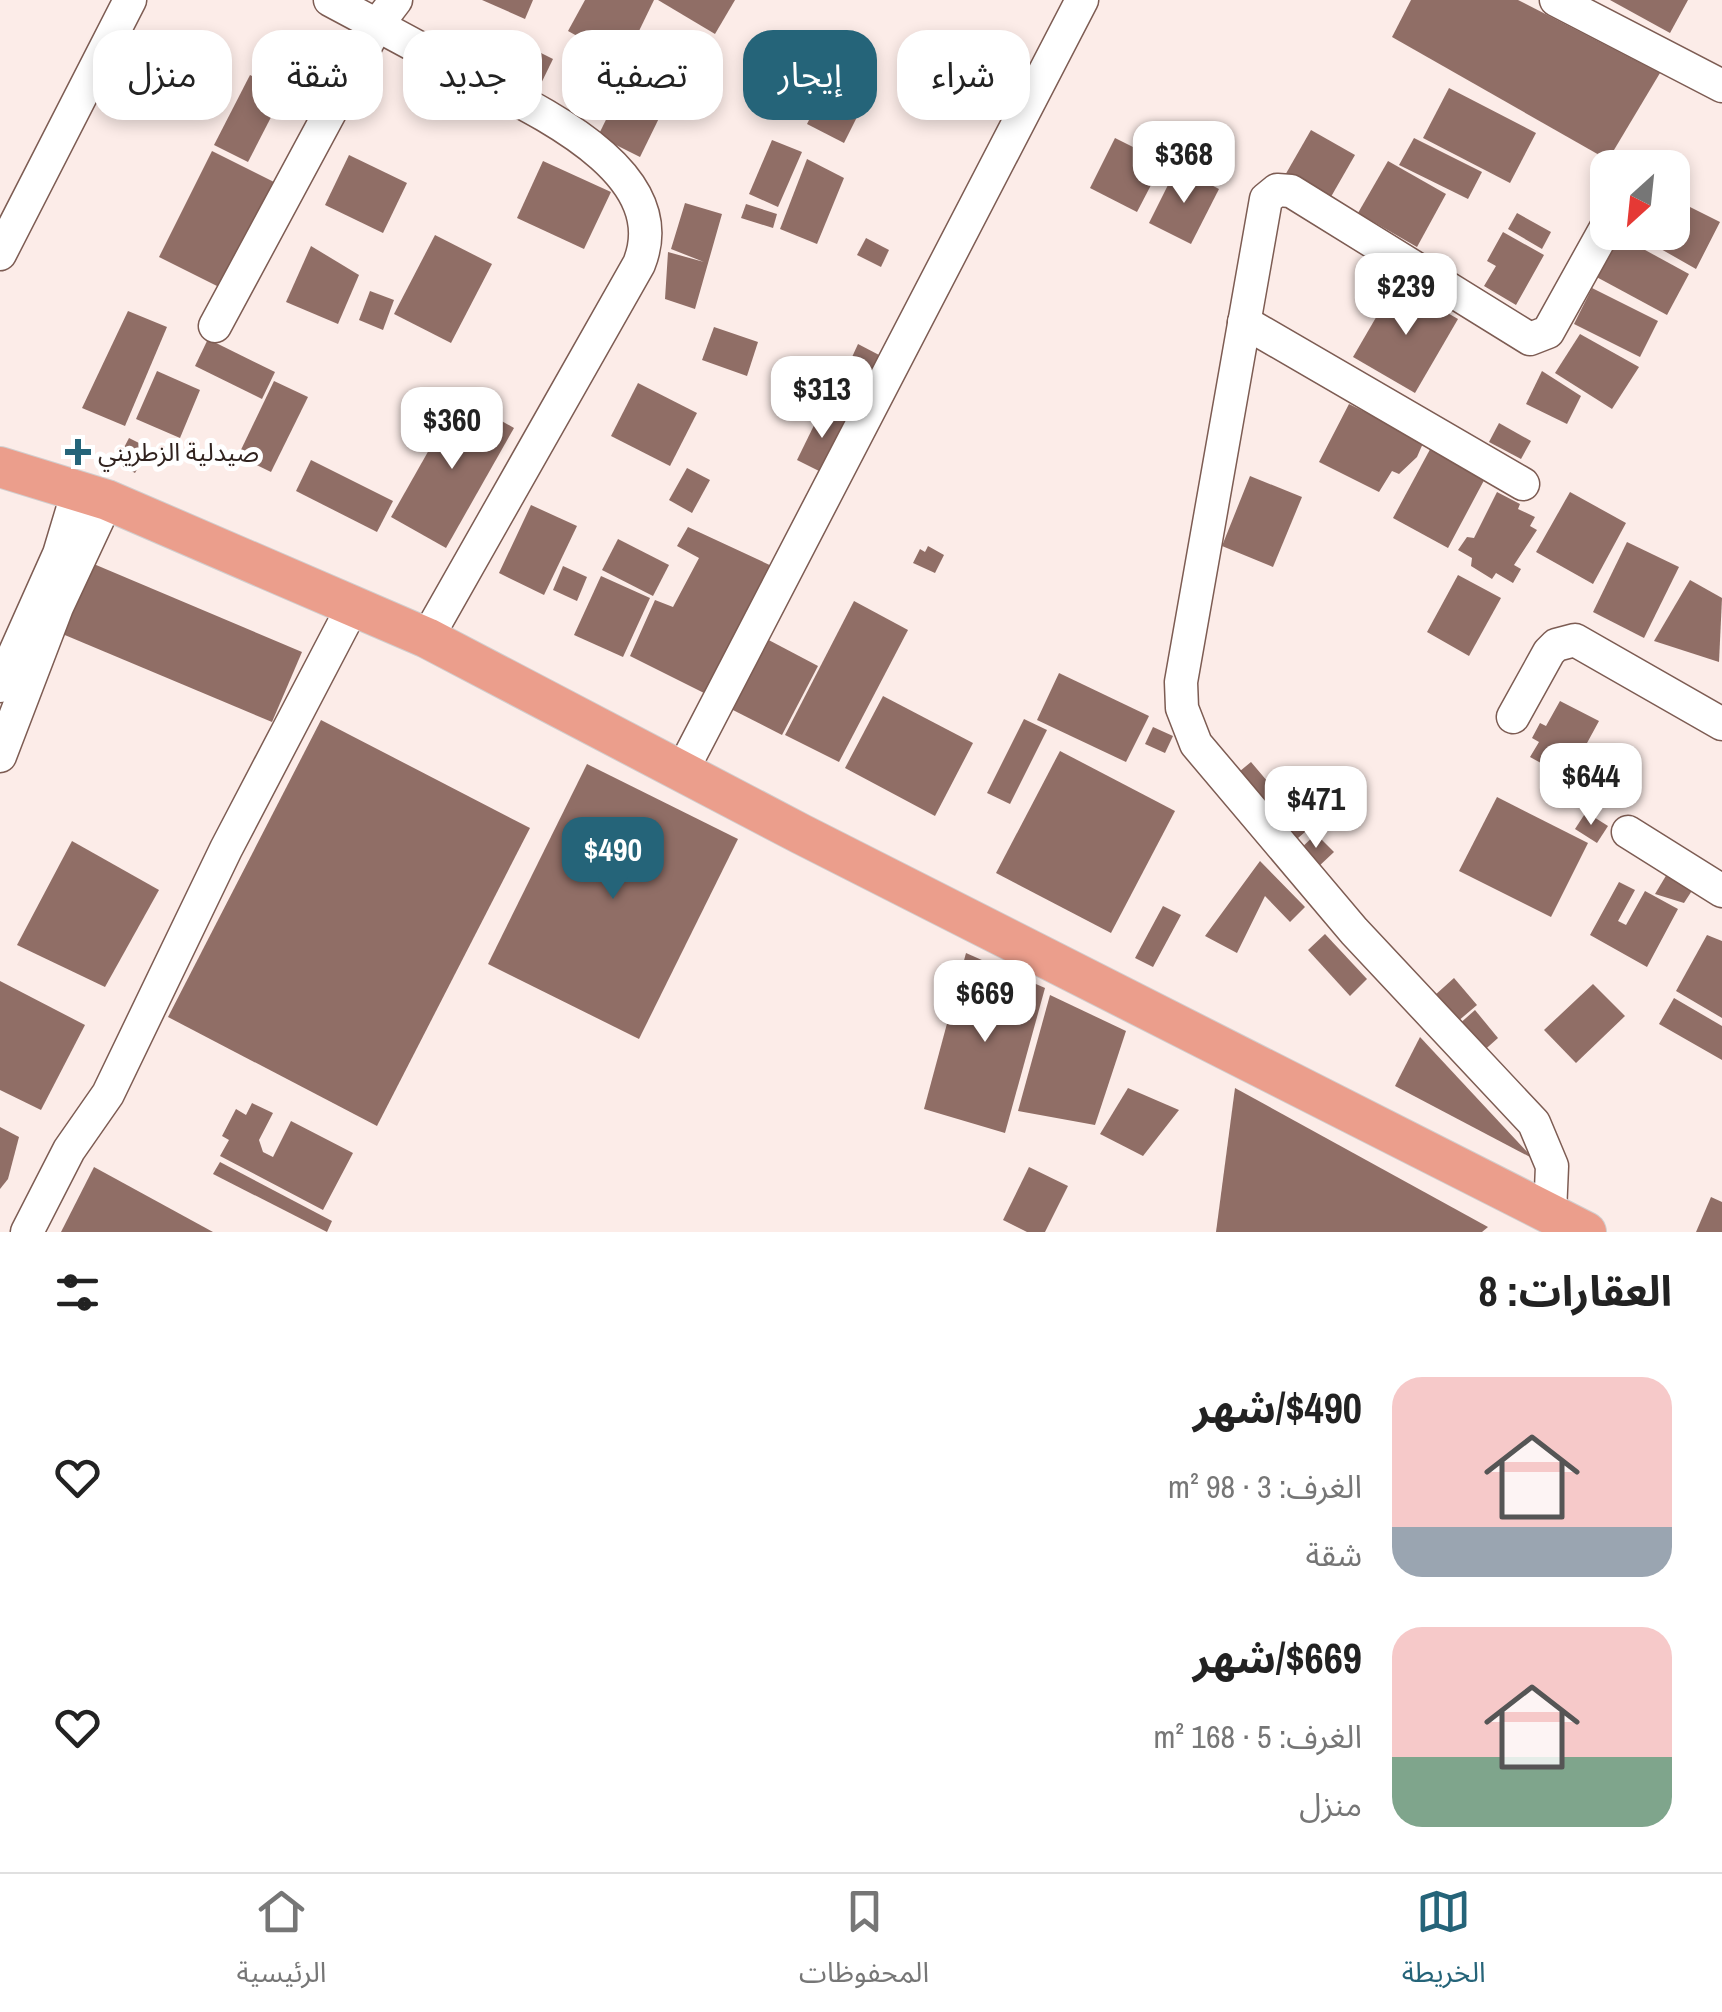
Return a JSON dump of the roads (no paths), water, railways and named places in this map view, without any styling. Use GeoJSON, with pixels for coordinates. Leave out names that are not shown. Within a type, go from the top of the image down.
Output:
{"type":"FeatureCollection","features":[{"type":"Feature","properties":{"kind":"main road"},"geometry":{"type":"LineString","coordinates":[[0,468],[92,495],[427,638],[1586,1232]]}},
{"type":"Feature","properties":{"kind":"street"},"geometry":{"type":"LineString","coordinates":[[0,254],[130,0]]}},
{"type":"Feature","properties":{"kind":"street"},"geometry":{"type":"LineString","coordinates":[[330,0],[386,12],[588,142],[630,190],[646,229],[640,264],[427,638]]}},
{"type":"Feature","properties":{"kind":"street"},"geometry":{"type":"LineString","coordinates":[[682,772],[1082,0]]}},
{"type":"Feature","properties":{"kind":"street"},"geometry":{"type":"LineString","coordinates":[[1556,0],[1722,86]]}},
{"type":"Feature","properties":{"kind":"street"},"geometry":{"type":"LineString","coordinates":[[214,326],[386,12]]}},
{"type":"Feature","properties":{"kind":"street"},"geometry":{"type":"LineString","coordinates":[[1550,1213],[1552,1166],[1534,1123],[1354,931],[1196,744],[1185,721],[1181,682],[1262,206],[1278,190],[1292,191],[1530,339],[1548,332],[1594,250]]}},
{"type":"Feature","properties":{"kind":"street"},"geometry":{"type":"LineString","coordinates":[[1244,322],[1523,484]]}},
{"type":"Feature","properties":{"kind":"street"},"geometry":{"type":"LineString","coordinates":[[0,686],[58,554],[92,495]]}},
{"type":"Feature","properties":{"kind":"street"},"geometry":{"type":"LineString","coordinates":[[0,756],[57,607],[92,495]]}},
{"type":"Feature","properties":{"kind":"street"},"geometry":{"type":"LineString","coordinates":[[28,1232],[69,1150],[108,1094],[226,849],[352,606]]}},
{"type":"Feature","properties":{"kind":"street"},"geometry":{"type":"LineString","coordinates":[[1513,717],[1549,652],[1556,645],[1575,640],[1722,724]]}},
{"type":"Feature","properties":{"kind":"street"},"geometry":{"type":"LineString","coordinates":[[1628,832],[1722,891]]}},
{"type":"Feature","properties":{"kind":"place","name":"صيدلية الزطريني"},"geometry":{"type":"Point","coordinates":[78,452]}}]}
